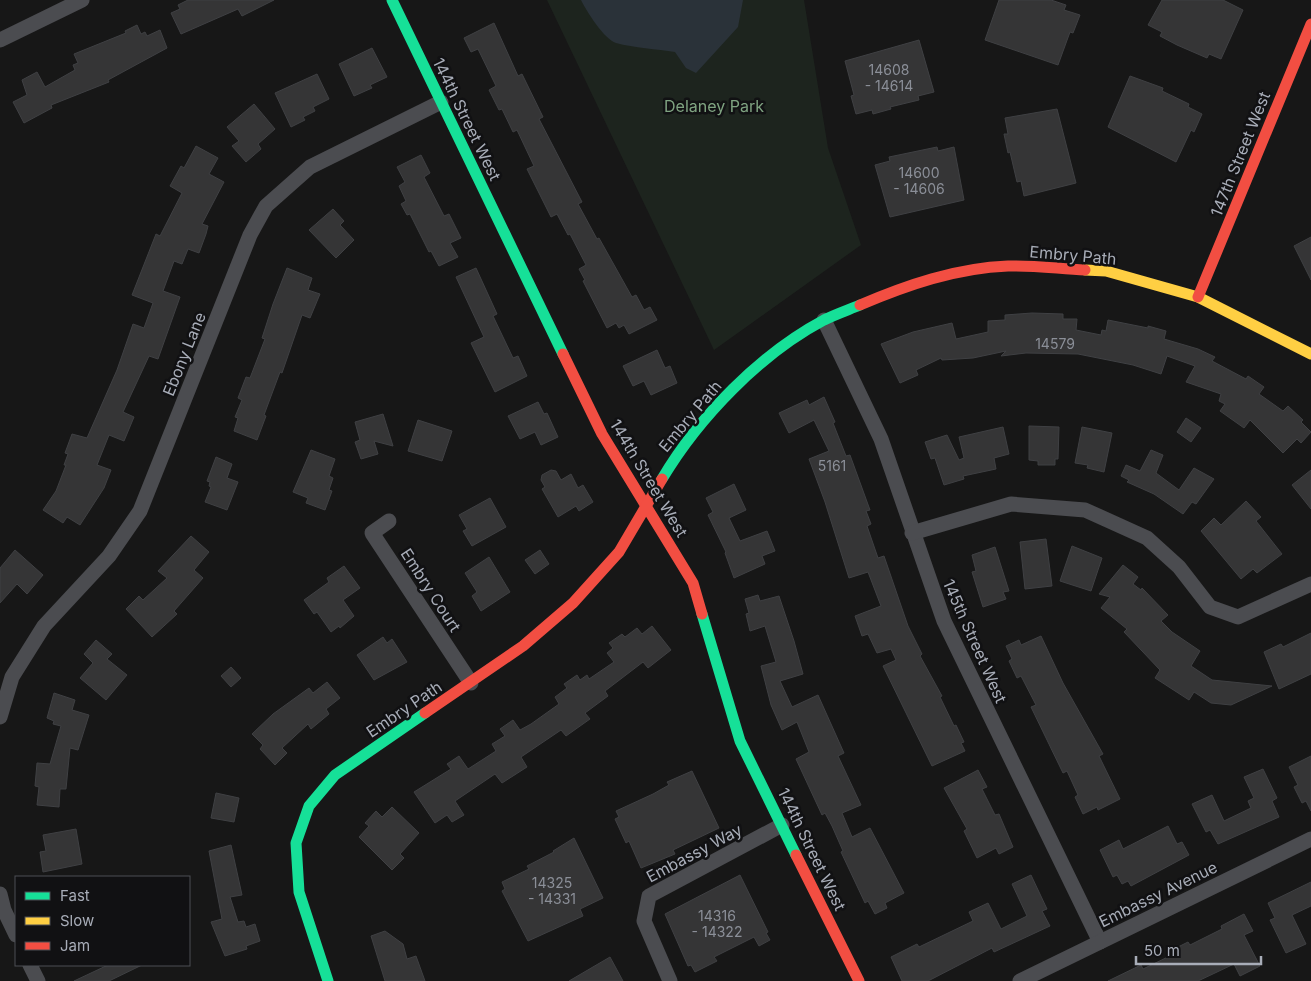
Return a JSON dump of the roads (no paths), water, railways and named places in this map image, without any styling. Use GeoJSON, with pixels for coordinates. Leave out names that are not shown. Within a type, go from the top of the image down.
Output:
{"type":"FeatureCollection","features":[{"type":"Feature","properties":{"kind":"street"},"geometry":{"type":"LineString","coordinates":[[0,40],[82,0]]}},
{"type":"Feature","properties":{"kind":"street","name":"144th Street West"},"geometry":{"type":"LineString","coordinates":[[392,0],[602,434],[647,504],[693,584],[740,741],[859,981]]}},
{"type":"Feature","properties":{"kind":"street","name":"147th Street West"},"geometry":{"type":"LineString","coordinates":[[1198,296],[1311,24]]}},
{"type":"Feature","properties":{"kind":"street","name":"Ebony Lane"},"geometry":{"type":"LineString","coordinates":[[0,717],[6,674],[44,626],[110,556],[140,511],[250,235],[266,206],[310,167],[441,102]]}},
{"type":"Feature","properties":{"kind":"street","name":"Embry Path"},"geometry":{"type":"LineString","coordinates":[[328,981],[299,892],[296,843],[309,806],[335,775],[523,646],[573,603],[619,552],[681,448],[721,401],[766,359],[824,320],[912,283],[959,272],[1008,266],[1106,271],[1198,296],[1311,354]]}},
{"type":"Feature","properties":{"kind":"street","name":"145th Street West"},"geometry":{"type":"LineString","coordinates":[[824,320],[881,438],[912,533],[944,621],[1100,942]]}},
{"type":"Feature","properties":{"kind":"street"},"geometry":{"type":"LineString","coordinates":[[912,533],[1011,504],[1084,510],[1147,538],[1179,568],[1210,607],[1238,617],[1311,584]]}},
{"type":"Feature","properties":{"kind":"street","name":"Embry Court"},"geometry":{"type":"LineString","coordinates":[[389,521],[372,533],[471,683]]}},
{"type":"Feature","properties":{"kind":"street","name":"Embassy Way"},"geometry":{"type":"LineString","coordinates":[[670,981],[644,921],[649,896],[782,825]]}},
{"type":"Feature","properties":{"kind":"street","name":"Embassy Avenue"},"geometry":{"type":"LineString","coordinates":[[1020,981],[1311,839]]}},
{"type":"Feature","properties":{"kind":"street"},"geometry":{"type":"LineString","coordinates":[[0,894],[4,910],[15,933]]}},
{"type":"Feature","properties":{"kind":"street"},"geometry":{"type":"LineString","coordinates":[[30,966],[38,981]]}},
{"type":"Feature","properties":{"kind":"park label","name":"Delaney Park"},"geometry":{"type":"Point","coordinates":[714,106]}}]}
